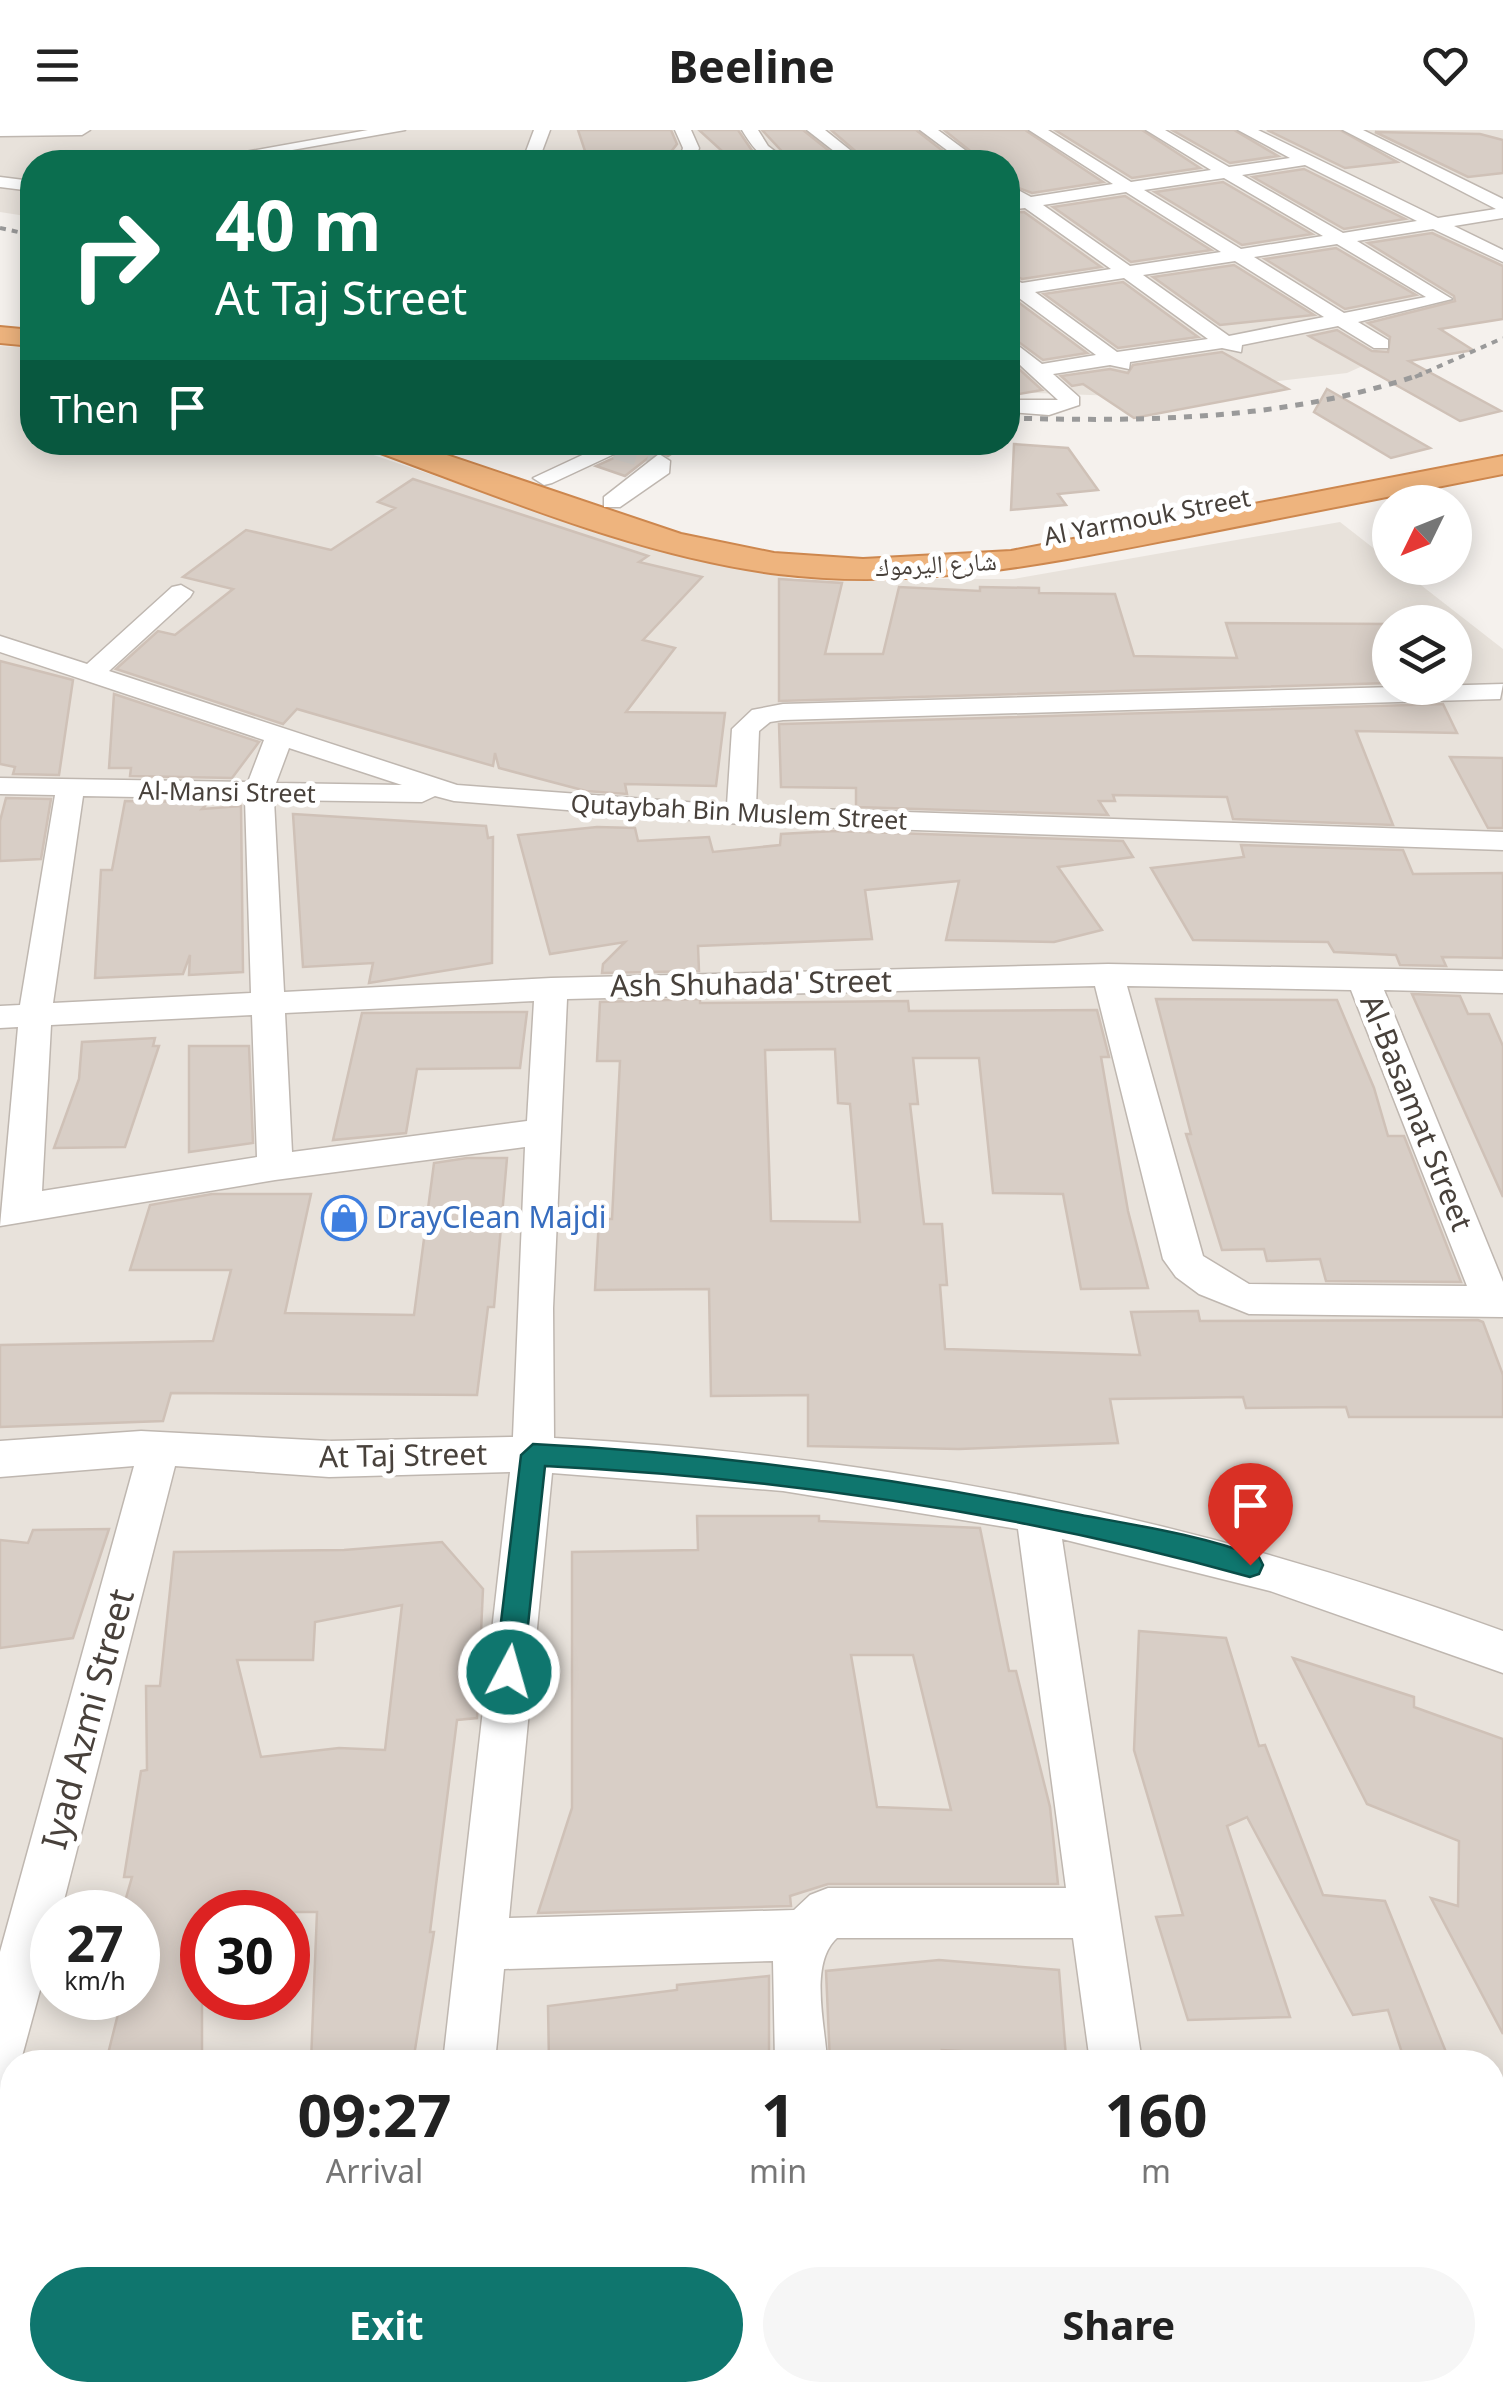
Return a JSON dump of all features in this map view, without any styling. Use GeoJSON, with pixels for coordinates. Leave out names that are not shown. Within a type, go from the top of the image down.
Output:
{"type":"FeatureCollection","features":[{"type":"Feature","properties":{"kind":"highway","name":"Al Yarmouk Street"},"geometry":{"type":"LineString","coordinates":[[479,455],[715,534],[774,545],[900,551],[975,548],[1503,446]]}},
{"type":"Feature","properties":{"kind":"highway","name":"شارع اليرموك"},"geometry":{"type":"LineString","coordinates":[[416,455],[649,535],[804,567],[929,568],[1011,560],[1503,466]]}},
{"type":"Feature","properties":{"kind":"street"},"geometry":{"type":"LineString","coordinates":[[0,132],[86,130]]}},
{"type":"Feature","properties":{"kind":"street"},"geometry":{"type":"LineString","coordinates":[[273,150],[397,130]]}},
{"type":"Feature","properties":{"kind":"street"},"geometry":{"type":"LineString","coordinates":[[408,146],[416,130]]}},
{"type":"Feature","properties":{"kind":"street"},"geometry":{"type":"LineString","coordinates":[[815,130],[841,150]]}},
{"type":"Feature","properties":{"kind":"street"},"geometry":{"type":"LineString","coordinates":[[928,130],[956,150]]}},
{"type":"Feature","properties":{"kind":"street"},"geometry":{"type":"LineString","coordinates":[[1037,130],[1381,344]]}},
{"type":"Feature","properties":{"kind":"street"},"geometry":{"type":"LineString","coordinates":[[1039,370],[1226,342],[1443,298],[1154,130]]}},
{"type":"Feature","properties":{"kind":"street"},"geometry":{"type":"LineString","coordinates":[[1246,130],[1503,257]]}},
{"type":"Feature","properties":{"kind":"street"},"geometry":{"type":"LineString","coordinates":[[1351,130],[1503,210]]}},
{"type":"Feature","properties":{"kind":"street"},"geometry":{"type":"LineString","coordinates":[[1481,130],[1500,131]]}},
{"type":"Feature","properties":{"kind":"street"},"geometry":{"type":"LineString","coordinates":[[1020,204],[1308,160]]}},
{"type":"Feature","properties":{"kind":"street"},"geometry":{"type":"LineString","coordinates":[[1020,197],[1249,359]]}},
{"type":"Feature","properties":{"kind":"street"},"geometry":{"type":"LineString","coordinates":[[1020,286],[1239,255],[1503,210]]}},
{"type":"Feature","properties":{"kind":"street"},"geometry":{"type":"LineString","coordinates":[[1020,293],[1140,380]]}},
{"type":"Feature","properties":{"kind":"street"},"geometry":{"type":"LineString","coordinates":[[1020,354],[1072,401],[1062,408],[1020,408]]}},
{"type":"Feature","properties":{"kind":"street"},"geometry":{"type":"LineString","coordinates":[[544,478],[599,455]]}},
{"type":"Feature","properties":{"kind":"street"},"geometry":{"type":"LineString","coordinates":[[612,502],[661,468],[660,462]]}},
{"type":"Feature","properties":{"kind":"street"},"geometry":{"type":"LineString","coordinates":[[93,672],[181,592]]}},
{"type":"Feature","properties":{"kind":"street","name":"Qutaybah Bin Muslem Street"},"geometry":{"type":"LineString","coordinates":[[0,644],[454,793],[741,815],[1503,841]]}},
{"type":"Feature","properties":{"kind":"street"},"geometry":{"type":"LineString","coordinates":[[741,815],[746,730],[761,716],[782,712],[1500,691]]}},
{"type":"Feature","properties":{"kind":"street"},"geometry":{"type":"LineString","coordinates":[[275,1167],[259,792],[280,734]]}},
{"type":"Feature","properties":{"kind":"street","name":"Al-Mansi Street"},"geometry":{"type":"LineString","coordinates":[[0,786],[454,793]]}},
{"type":"Feature","properties":{"kind":"street"},"geometry":{"type":"LineString","coordinates":[[70,790],[35,1015],[11,1210],[275,1167],[541,1132]]}},
{"type":"Feature","properties":{"kind":"street"},"geometry":{"type":"LineString","coordinates":[[1108,975],[1182,1259],[1199,1276],[1222,1291],[1249,1298],[1498,1302]]}},
{"type":"Feature","properties":{"kind":"street","name":"Ash Shuhada' Street"},"geometry":{"type":"LineString","coordinates":[[0,1017],[269,1006],[551,988],[1108,975],[1503,982]]}},
{"type":"Feature","properties":{"kind":"street","name":"Al-Basamat Street"},"geometry":{"type":"LineString","coordinates":[[1363,978],[1498,1302]]}},
{"type":"Feature","properties":{"kind":"street"},"geometry":{"type":"LineString","coordinates":[[470,2050],[533,1455],[541,1132],[551,988]]}},
{"type":"Feature","properties":{"kind":"street","name":"At Taj Street"},"geometry":{"type":"LineString","coordinates":[[0,1459],[159,1448],[325,1459],[533,1455],[649,1461],[822,1480],[1038,1517],[1186,1548],[1314,1583],[1503,1652]]}},
{"type":"Feature","properties":{"kind":"street","name":"Iyad Azmi Street"},"geometry":{"type":"LineString","coordinates":[[0,2048],[159,1448]]}},
{"type":"Feature","properties":{"kind":"street"},"geometry":{"type":"LineString","coordinates":[[1038,1517],[1114,2050]]}},
{"type":"Feature","properties":{"kind":"street"},"geometry":{"type":"LineString","coordinates":[[801,2050],[798,1961],[804,1935],[812,1923],[828,1914],[1093,1913]]}},
{"type":"Feature","properties":{"kind":"street"},"geometry":{"type":"LineString","coordinates":[[481,1944],[804,1935]]}},
{"type":"Feature","properties":{"kind":"shaded area"},"geometry":{"type":"Polygon","coordinates":[[[0,130],[1503,130],[1503,303],[1347,373],[1144,397],[1020,392],[1020,150],[20,150],[20,215],[0,212],[0,130]]]}},
{"type":"Feature","properties":{"kind":"shaded area"},"geometry":{"type":"Polygon","coordinates":[[[0,346],[20,347],[20,455],[373,455],[515,503],[794,579],[1013,579],[1340,522],[1372,547],[1372,585],[1421,585],[1447,605],[1372,605],[1372,705],[1472,705],[1472,625],[1503,649],[1503,2050],[0,2050],[0,346]]]}},
{"type":"Feature","properties":{"kind":"building"},"geometry":{"type":"Polygon","coordinates":[[[578,130],[671,130],[677,144],[672,150],[585,150],[578,130]]]}},
{"type":"Feature","properties":{"kind":"building"},"geometry":{"type":"Polygon","coordinates":[[[699,130],[738,130],[752,150],[721,150],[699,130]]]}},
{"type":"Feature","properties":{"kind":"building"},"geometry":{"type":"Polygon","coordinates":[[[762,130],[803,130],[828,150],[781,150],[762,130]]]}},
{"type":"Feature","properties":{"kind":"building"},"geometry":{"type":"Polygon","coordinates":[[[831,130],[916,130],[942,150],[854,150],[831,130]]]}},
{"type":"Feature","properties":{"kind":"building"},"geometry":{"type":"Polygon","coordinates":[[[944,130],[1025,130],[1103,182],[1032,193],[1020,188],[1020,150],[969,150],[944,130]]]}},
{"type":"Feature","properties":{"kind":"building"},"geometry":{"type":"Polygon","coordinates":[[[1055,130],[1142,130],[1200,168],[1132,178],[1055,130]]]}},
{"type":"Feature","properties":{"kind":"building"},"geometry":{"type":"Polygon","coordinates":[[[1172,130],[1234,130],[1278,156],[1230,163],[1172,130]]]}},
{"type":"Feature","properties":{"kind":"building"},"geometry":{"type":"Polygon","coordinates":[[[1267,130],[1340,130],[1397,162],[1345,168],[1267,130]]]}},
{"type":"Feature","properties":{"kind":"building"},"geometry":{"type":"Polygon","coordinates":[[[1375,132],[1480,134],[1503,140],[1503,173],[1468,177],[1375,132]]]}},
{"type":"Feature","properties":{"kind":"building"},"geometry":{"type":"Polygon","coordinates":[[[1304,169],[1405,219],[1344,229],[1253,177],[1304,169]]]}},
{"type":"Feature","properties":{"kind":"building"},"geometry":{"type":"Polygon","coordinates":[[[1223,182],[1312,234],[1242,245],[1155,192],[1223,182]]]}},
{"type":"Feature","properties":{"kind":"building"},"geometry":{"type":"Polygon","coordinates":[[[1125,196],[1211,250],[1131,262],[1053,207],[1125,196]]]}},
{"type":"Feature","properties":{"kind":"building"},"geometry":{"type":"Polygon","coordinates":[[[1020,212],[1024,212],[1101,267],[1020,278],[1020,212]]]}},
{"type":"Feature","properties":{"kind":"building"},"geometry":{"type":"Polygon","coordinates":[[[1432,233],[1503,266],[1503,319],[1440,329],[1473,350],[1409,361],[1501,411],[1460,421],[1309,336],[1337,330],[1372,351],[1388,352],[1390,337],[1368,323],[1455,301],[1454,296],[1368,243],[1432,233]]]}},
{"type":"Feature","properties":{"kind":"building"},"geometry":{"type":"Polygon","coordinates":[[[1336,248],[1416,295],[1345,309],[1265,259],[1336,248]]]}},
{"type":"Feature","properties":{"kind":"building"},"geometry":{"type":"Polygon","coordinates":[[[1234,265],[1314,315],[1220,325],[1153,277],[1234,265]]]}},
{"type":"Feature","properties":{"kind":"building"},"geometry":{"type":"Polygon","coordinates":[[[1123,282],[1198,337],[1118,348],[1044,294],[1123,282]]]}},
{"type":"Feature","properties":{"kind":"building"},"geometry":{"type":"Polygon","coordinates":[[[1020,303],[1087,353],[1043,360],[1020,343],[1020,303]]]}},
{"type":"Feature","properties":{"kind":"building"},"geometry":{"type":"Polygon","coordinates":[[[1222,352],[1288,389],[1134,418],[1083,384],[1072,386],[1061,376],[1110,369],[1128,373],[1133,365],[1222,352]]]}},
{"type":"Feature","properties":{"kind":"building"},"geometry":{"type":"Polygon","coordinates":[[[1020,370],[1042,390],[1020,394],[1020,370]]]}},
{"type":"Feature","properties":{"kind":"building"},"geometry":{"type":"Polygon","coordinates":[[[1327,389],[1430,448],[1391,458],[1314,412],[1327,389]]]}},
{"type":"Feature","properties":{"kind":"building"},"geometry":{"type":"Polygon","coordinates":[[[1020,444],[1068,448],[1098,490],[1058,494],[1066,505],[1011,510],[1014,455],[1020,455],[1020,444]]]}},
{"type":"Feature","properties":{"kind":"building"},"geometry":{"type":"Polygon","coordinates":[[[620,455],[652,455],[625,476],[596,466],[620,455]]]}},
{"type":"Feature","properties":{"kind":"building"},"geometry":{"type":"Polygon","coordinates":[[[413,479],[648,556],[639,562],[702,577],[643,640],[675,648],[626,712],[725,713],[716,786],[625,784],[627,794],[586,791],[499,768],[495,753],[493,766],[297,709],[283,724],[116,669],[158,631],[175,635],[233,589],[183,577],[246,530],[331,550],[395,508],[378,502],[413,479]]]}},
{"type":"Feature","properties":{"kind":"building"},"geometry":{"type":"Polygon","coordinates":[[[779,579],[842,583],[825,654],[883,654],[899,587],[980,591],[980,587],[1039,588],[1039,593],[1115,594],[1134,656],[1237,658],[1226,623],[1372,624],[1372,684],[779,701],[779,579]]]}},
{"type":"Feature","properties":{"kind":"building"},"geometry":{"type":"Polygon","coordinates":[[[0,661],[73,680],[59,775],[13,774],[15,767],[0,764],[0,661]]]}},
{"type":"Feature","properties":{"kind":"building"},"geometry":{"type":"Polygon","coordinates":[[[114,694],[259,742],[232,778],[130,776],[131,768],[109,768],[114,694]]]}},
{"type":"Feature","properties":{"kind":"building"},"geometry":{"type":"Polygon","coordinates":[[[1443,705],[1457,733],[1356,731],[1393,825],[1233,819],[1227,797],[1113,795],[1115,801],[1099,801],[1108,815],[856,807],[856,788],[781,787],[779,724],[1443,705]]]}},
{"type":"Feature","properties":{"kind":"building"},"geometry":{"type":"Polygon","coordinates":[[[1450,757],[1503,758],[1503,828],[1488,828],[1450,757]]]}},
{"type":"Feature","properties":{"kind":"building"},"geometry":{"type":"Polygon","coordinates":[[[6,798],[51,799],[41,859],[0,861],[0,821],[6,798]]]}},
{"type":"Feature","properties":{"kind":"building"},"geometry":{"type":"Polygon","coordinates":[[[125,801],[209,802],[202,809],[241,806],[243,972],[189,975],[190,955],[183,974],[95,978],[101,870],[112,870],[125,801]]]}},
{"type":"Feature","properties":{"kind":"building"},"geometry":{"type":"Polygon","coordinates":[[[293,814],[486,826],[488,838],[493,837],[492,963],[369,983],[373,963],[303,967],[293,814]]]}},
{"type":"Feature","properties":{"kind":"building"},"geometry":{"type":"Polygon","coordinates":[[[597,827],[635,828],[638,841],[709,837],[713,852],[780,845],[781,834],[835,831],[1123,841],[1133,857],[1058,867],[1102,930],[1054,942],[946,940],[959,881],[865,890],[872,939],[698,946],[699,971],[602,973],[603,964],[625,942],[550,954],[518,835],[597,827]]]}},
{"type":"Feature","properties":{"kind":"building"},"geometry":{"type":"Polygon","coordinates":[[[1241,845],[1403,850],[1413,874],[1503,873],[1503,958],[1442,957],[1446,966],[1400,965],[1396,955],[1334,952],[1328,942],[1193,940],[1151,868],[1244,857],[1241,845]]]}},
{"type":"Feature","properties":{"kind":"building"},"geometry":{"type":"Polygon","coordinates":[[[1412,994],[1460,996],[1468,1014],[1489,1014],[1503,1046],[1503,1197],[1412,994]]]}},
{"type":"Feature","properties":{"kind":"building"},"geometry":{"type":"Polygon","coordinates":[[[1156,999],[1337,1000],[1374,1088],[1388,1136],[1404,1136],[1461,1282],[1326,1281],[1320,1259],[1267,1261],[1264,1249],[1222,1250],[1186,1134],[1191,1134],[1156,999]]]}},
{"type":"Feature","properties":{"kind":"building"},"geometry":{"type":"Polygon","coordinates":[[[908,1001],[909,1011],[1097,1010],[1109,1057],[1101,1057],[1128,1211],[1148,1288],[1081,1289],[1063,1194],[993,1193],[979,1058],[913,1058],[918,1104],[910,1104],[924,1224],[942,1224],[947,1285],[940,1285],[945,1349],[1140,1355],[1131,1312],[1198,1311],[1200,1321],[1478,1320],[1483,1322],[1503,1375],[1503,1417],[1349,1417],[1346,1407],[1246,1408],[1243,1397],[1110,1399],[1118,1443],[959,1449],[808,1446],[808,1395],[711,1396],[709,1289],[595,1290],[599,1219],[612,1219],[620,1061],[597,1061],[600,1002],[908,1001]],[[835,1049],[765,1050],[771,1221],[860,1222],[850,1104],[838,1103],[835,1049]]]}},
{"type":"Feature","properties":{"kind":"building"},"geometry":{"type":"Polygon","coordinates":[[[527,1012],[520,1068],[417,1069],[406,1133],[333,1140],[362,1013],[527,1012]]]}},
{"type":"Feature","properties":{"kind":"building"},"geometry":{"type":"Polygon","coordinates":[[[155,1038],[153,1046],[159,1046],[125,1147],[54,1148],[79,1079],[82,1042],[155,1038]]]}},
{"type":"Feature","properties":{"kind":"building"},"geometry":{"type":"Polygon","coordinates":[[[189,1046],[249,1046],[253,1143],[189,1152],[189,1046]]]}},
{"type":"Feature","properties":{"kind":"building"},"geometry":{"type":"Polygon","coordinates":[[[507,1158],[494,1307],[488,1307],[477,1395],[171,1393],[163,1421],[0,1427],[0,1345],[213,1341],[231,1270],[130,1270],[150,1205],[212,1194],[311,1194],[285,1313],[414,1315],[434,1163],[507,1158]]]}},
{"type":"Feature","properties":{"kind":"building"},"geometry":{"type":"Polygon","coordinates":[[[697,1516],[819,1516],[819,1521],[980,1528],[1009,1671],[1016,1671],[1050,1807],[1058,1884],[828,1884],[790,1896],[791,1906],[538,1913],[572,1808],[572,1552],[698,1550],[697,1516]],[[851,1655],[877,1807],[951,1810],[913,1655],[851,1655]]]}},
{"type":"Feature","properties":{"kind":"building"},"geometry":{"type":"Polygon","coordinates":[[[109,1529],[73,1638],[0,1648],[0,1540],[28,1543],[33,1530],[109,1529]]]}},
{"type":"Feature","properties":{"kind":"building"},"geometry":{"type":"Polygon","coordinates":[[[442,1542],[483,1589],[477,1718],[457,1720],[430,1932],[434,1932],[415,2050],[311,2050],[317,1912],[310,1912],[310,1890],[180,1890],[180,2020],[202,2020],[202,2050],[109,2050],[116,2020],[160,2020],[160,1890],[128,1890],[132,1877],[124,1877],[141,1771],[147,1770],[146,1686],[160,1686],[174,1552],[344,1550],[442,1542]],[[402,1605],[315,1622],[313,1660],[237,1660],[261,1757],[339,1748],[385,1750],[402,1605]]]}},
{"type":"Feature","properties":{"kind":"building"},"geometry":{"type":"Polygon","coordinates":[[[1139,1631],[1226,1638],[1259,1746],[1265,1745],[1323,1895],[1385,1901],[1445,2050],[1401,2050],[1388,2010],[1353,2015],[1247,1817],[1227,1826],[1290,2017],[1188,2020],[1156,1917],[1183,1915],[1134,1750],[1139,1631]]]}},
{"type":"Feature","properties":{"kind":"building"},"geometry":{"type":"Polygon","coordinates":[[[1293,1658],[1414,1697],[1414,1707],[1503,1739],[1503,2034],[1431,1898],[1458,1906],[1459,1841],[1367,1804],[1293,1658]]]}},
{"type":"Feature","properties":{"kind":"building"},"geometry":{"type":"Polygon","coordinates":[[[939,1960],[1059,1970],[1065,2050],[829,2050],[826,1971],[939,1960]]]}},
{"type":"Feature","properties":{"kind":"building"},"geometry":{"type":"Polygon","coordinates":[[[769,1976],[769,2050],[549,2050],[548,2006],[677,1990],[677,1985],[769,1976]]]}},
{"type":"Feature","properties":{"kind":"tunnel"},"geometry":{"type":"LineString","coordinates":[[639,455],[659,461]]}},
{"type":"Feature","properties":{"kind":"railway"},"geometry":{"type":"LineString","coordinates":[[0,228],[20,232]]}},
{"type":"Feature","properties":{"kind":"railway"},"geometry":{"type":"LineString","coordinates":[[1421,374],[1503,338]]}},
{"type":"Feature","properties":{"kind":"railway"},"geometry":{"type":"LineString","coordinates":[[1020,418],[1218,415],[1320,401],[1421,374]]}},
{"type":"Feature","properties":{"kind":"railway"},"geometry":{"type":"LineString","coordinates":[[1415,377],[1421,374]]}},
{"type":"Feature","properties":{"kind":"place","name":"DrayClean Majdi"},"geometry":{"type":"Point","coordinates":[344,1218]}},
{"type":"Feature","properties":{"kind":"route"},"geometry":{"type":"LineString","coordinates":[[509,1672],[533,1455],[649,1461],[894,1489],[1186,1548],[1250,1565]]}}]}
